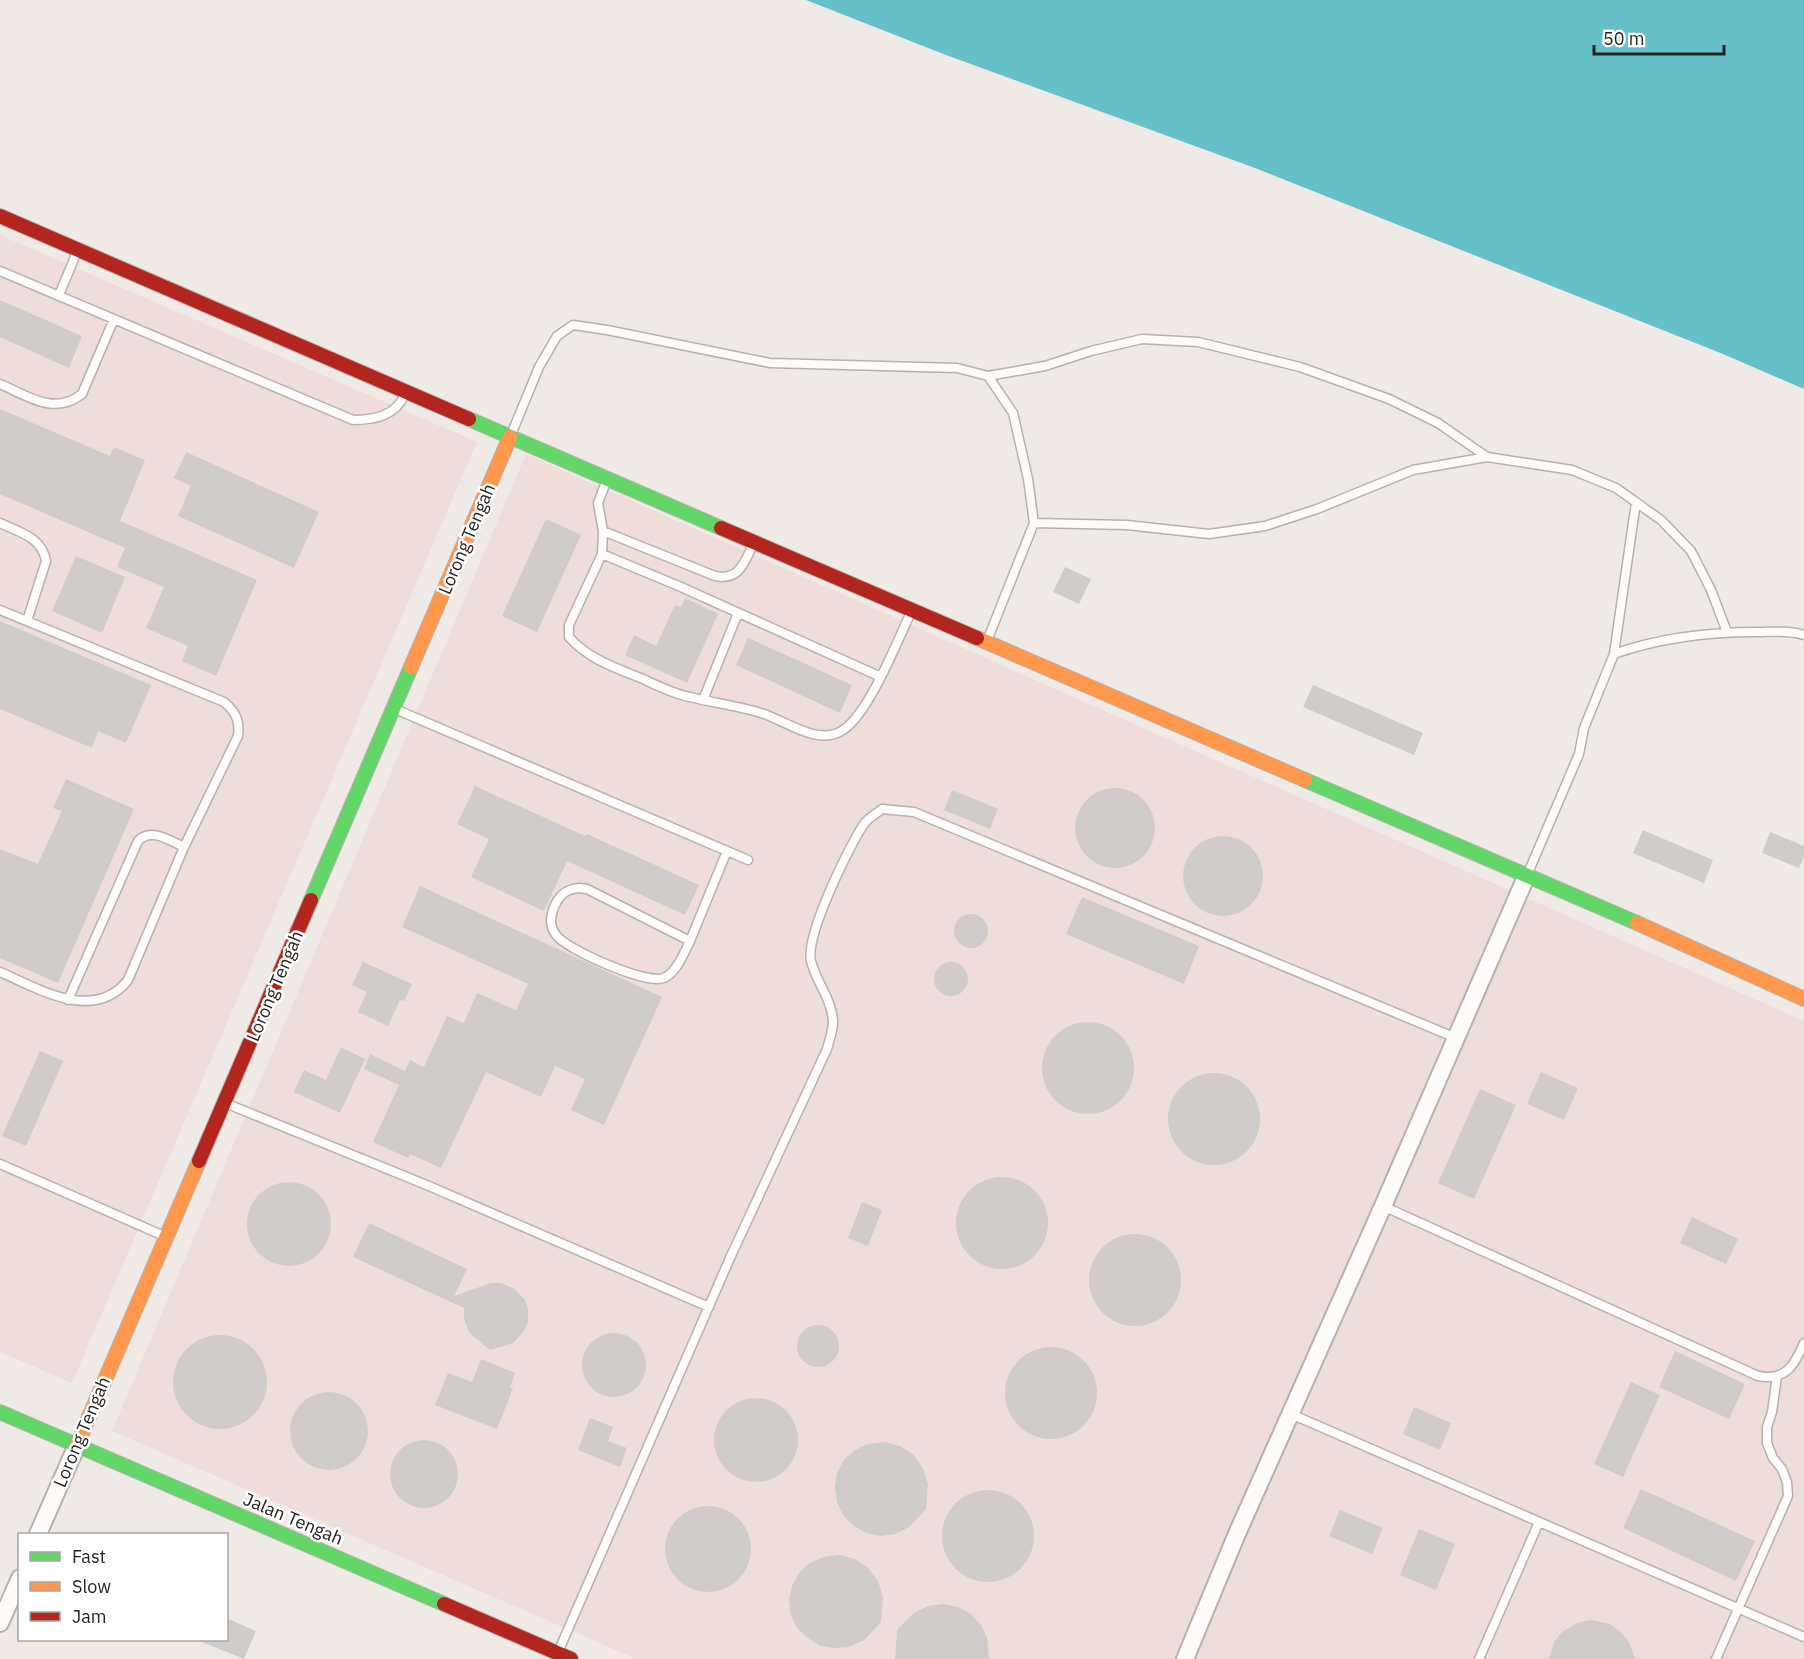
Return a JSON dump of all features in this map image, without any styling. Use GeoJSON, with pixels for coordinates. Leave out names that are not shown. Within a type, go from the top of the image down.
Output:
{"type":"FeatureCollection","features":[{"type":"Feature","properties":{"kind":"street"},"geometry":{"type":"LineString","coordinates":[[0,216],[1666,936],[1804,999]]}},
{"type":"Feature","properties":{"kind":"street","name":"Lorong Tengah"},"geometry":{"type":"LineString","coordinates":[[38,1533],[510,437]]}},
{"type":"Feature","properties":{"kind":"street"},"geometry":{"type":"LineString","coordinates":[[1185,1659],[1236,1536],[1526,877]]}},
{"type":"Feature","properties":{"kind":"street","name":"Jalan Tengah"},"geometry":{"type":"LineString","coordinates":[[0,1412],[561,1657]]}},
{"type":"Feature","properties":{"kind":"street"},"geometry":{"type":"LineString","coordinates":[[0,1623],[18,1582]]}},
{"type":"Feature","properties":{"kind":"lane"},"geometry":{"type":"LineString","coordinates":[[58,295],[78,250]]}},
{"type":"Feature","properties":{"kind":"lane"},"geometry":{"type":"LineString","coordinates":[[0,271],[352,420],[368,420],[391,412],[398,407],[406,392]]}},
{"type":"Feature","properties":{"kind":"lane"},"geometry":{"type":"LineString","coordinates":[[0,384],[43,403],[64,404],[74,400],[82,394],[114,319]]}},
{"type":"Feature","properties":{"kind":"lane"},"geometry":{"type":"LineString","coordinates":[[510,437],[539,367],[556,336],[573,325],[770,363],[957,368],[988,376],[1046,366],[1091,351],[1142,339],[1198,342],[1300,368],[1389,399],[1438,423],[1487,457]]}},
{"type":"Feature","properties":{"kind":"lane"},"geometry":{"type":"LineString","coordinates":[[986,643],[1034,523],[1029,478],[1013,413],[988,376]]}},
{"type":"Feature","properties":{"kind":"lane"},"geometry":{"type":"LineString","coordinates":[[1034,523],[1128,525],[1209,534],[1265,526],[1317,509],[1413,470],[1487,457],[1572,470],[1616,488],[1661,520],[1691,551],[1727,632]]}},
{"type":"Feature","properties":{"kind":"lane"},"geometry":{"type":"LineString","coordinates":[[607,478],[598,503],[603,531],[602,554],[573,614],[568,637],[595,659],[687,697],[765,714],[810,733],[829,736],[843,730],[854,719],[876,687],[912,610]]}},
{"type":"Feature","properties":{"kind":"lane"},"geometry":{"type":"LineString","coordinates":[[1526,877],[1579,754],[1584,728],[1614,654],[1636,502]]}},
{"type":"Feature","properties":{"kind":"lane"},"geometry":{"type":"LineString","coordinates":[[0,523],[37,542],[45,554],[46,561],[27,621]]}},
{"type":"Feature","properties":{"kind":"lane"},"geometry":{"type":"LineString","coordinates":[[603,531],[727,579],[735,575],[755,543]]}},
{"type":"Feature","properties":{"kind":"lane"},"geometry":{"type":"LineString","coordinates":[[602,554],[881,677]]}},
{"type":"Feature","properties":{"kind":"lane"},"geometry":{"type":"LineString","coordinates":[[0,610],[224,702],[232,708],[239,726],[238,736],[184,847],[128,980],[121,989],[99,1000],[69,1000],[0,972]]}},
{"type":"Feature","properties":{"kind":"lane"},"geometry":{"type":"LineString","coordinates":[[703,699],[738,613]]}},
{"type":"Feature","properties":{"kind":"lane"},"geometry":{"type":"LineString","coordinates":[[1614,654],[1671,640],[1727,632],[1792,631],[1804,635]]}},
{"type":"Feature","properties":{"kind":"lane"},"geometry":{"type":"LineString","coordinates":[[395,708],[748,860]]}},
{"type":"Feature","properties":{"kind":"lane"},"geometry":{"type":"LineString","coordinates":[[561,1657],[709,1307],[827,1049],[833,1024],[831,1007],[811,960],[811,943],[849,851],[866,822],[882,809],[914,812],[1456,1038]]}},
{"type":"Feature","properties":{"kind":"lane"},"geometry":{"type":"LineString","coordinates":[[69,1000],[138,841],[144,835],[153,834],[184,847]]}},
{"type":"Feature","properties":{"kind":"lane"},"geometry":{"type":"LineString","coordinates":[[690,941],[587,889],[579,888],[564,892],[550,916],[552,927],[564,943],[615,969],[649,980],[666,977],[672,972],[690,941],[727,852]]}},
{"type":"Feature","properties":{"kind":"lane"},"geometry":{"type":"LineString","coordinates":[[224,1103],[429,1186],[709,1307]]}},
{"type":"Feature","properties":{"kind":"lane"},"geometry":{"type":"LineString","coordinates":[[0,1164],[167,1237]]}},
{"type":"Feature","properties":{"kind":"lane"},"geometry":{"type":"LineString","coordinates":[[1383,1206],[1758,1376],[1767,1378],[1786,1372],[1793,1365],[1804,1343]]}},
{"type":"Feature","properties":{"kind":"lane"},"geometry":{"type":"LineString","coordinates":[[1716,1659],[1788,1496],[1787,1482],[1782,1469],[1773,1458],[1767,1443],[1767,1427],[1772,1412],[1777,1376]]}},
{"type":"Feature","properties":{"kind":"lane"},"geometry":{"type":"LineString","coordinates":[[1291,1414],[1804,1637]]}},
{"type":"Feature","properties":{"kind":"lane"},"geometry":{"type":"LineString","coordinates":[[1479,1659],[1539,1522]]}},
{"type":"Feature","properties":{"kind":"shaded area"},"geometry":{"type":"Polygon","coordinates":[[[0,235],[477,442],[72,1383],[0,1352],[0,235]]]}},
{"type":"Feature","properties":{"kind":"shaded area"},"geometry":{"type":"Polygon","coordinates":[[[526,454],[1804,1021],[1804,1659],[636,1659],[112,1431],[526,454]]]}},
{"type":"Feature","properties":{"kind":"water"},"geometry":{"type":"Polygon","coordinates":[[[806,0],[1804,0],[1804,389],[1723,354],[1255,168],[946,55],[806,0]]]}},
{"type":"Feature","properties":{"kind":"building"},"geometry":{"type":"Polygon","coordinates":[[[0,300],[82,336],[69,368],[0,337],[0,300]]]}},
{"type":"Feature","properties":{"kind":"building"},"geometry":{"type":"Polygon","coordinates":[[[0,409],[110,456],[114,447],[145,460],[120,521],[257,580],[216,676],[182,661],[188,646],[146,628],[164,587],[117,567],[125,548],[0,494],[0,409]]]}},
{"type":"Feature","properties":{"kind":"building"},"geometry":{"type":"Polygon","coordinates":[[[186,452],[319,512],[294,568],[178,516],[191,486],[174,478],[186,452]]]}},
{"type":"Feature","properties":{"kind":"building"},"geometry":{"type":"Polygon","coordinates":[[[546,519],[581,535],[537,632],[502,616],[546,519]]]}},
{"type":"Feature","properties":{"kind":"building"},"geometry":{"type":"Polygon","coordinates":[[[76,556],[125,577],[102,633],[52,611],[76,556]]]}},
{"type":"Feature","properties":{"kind":"building"},"geometry":{"type":"Polygon","coordinates":[[[1065,567],[1091,579],[1079,604],[1053,592],[1065,567]]]}},
{"type":"Feature","properties":{"kind":"building"},"geometry":{"type":"Polygon","coordinates":[[[685,598],[718,614],[687,683],[625,655],[634,635],[656,646],[675,605],[681,607],[685,598]]]}},
{"type":"Feature","properties":{"kind":"building"},"geometry":{"type":"Polygon","coordinates":[[[0,621],[151,685],[126,743],[98,731],[92,748],[0,709],[0,621]]]}},
{"type":"Feature","properties":{"kind":"building"},"geometry":{"type":"Polygon","coordinates":[[[748,638],[852,685],[840,713],[736,665],[748,638]]]}},
{"type":"Feature","properties":{"kind":"building"},"geometry":{"type":"Polygon","coordinates":[[[1313,685],[1423,733],[1414,755],[1303,707],[1313,685]]]}},
{"type":"Feature","properties":{"kind":"building"},"geometry":{"type":"Polygon","coordinates":[[[66,779],[134,809],[58,983],[0,958],[0,849],[38,864],[62,811],[53,808],[66,779]]]}},
{"type":"Feature","properties":{"kind":"building"},"geometry":{"type":"Polygon","coordinates":[[[475,786],[699,885],[685,915],[567,861],[544,911],[471,877],[489,839],[457,824],[475,786]]]}},
{"type":"Feature","properties":{"kind":"building"},"geometry":{"type":"Polygon","coordinates":[[[1107,788],[1123,788],[1137,794],[1149,806],[1155,820],[1155,836],[1149,850],[1137,862],[1123,868],[1107,868],[1093,862],[1081,850],[1075,836],[1075,820],[1081,806],[1093,794],[1107,788]]]}},
{"type":"Feature","properties":{"kind":"building"},"geometry":{"type":"Polygon","coordinates":[[[952,790],[998,809],[990,829],[944,810],[952,790]]]}},
{"type":"Feature","properties":{"kind":"building"},"geometry":{"type":"Polygon","coordinates":[[[1643,830],[1713,860],[1704,883],[1633,853],[1643,830]]]}},
{"type":"Feature","properties":{"kind":"building"},"geometry":{"type":"Polygon","coordinates":[[[1770,832],[1804,846],[1804,856],[1799,868],[1762,853],[1770,832]]]}},
{"type":"Feature","properties":{"kind":"building"},"geometry":{"type":"Polygon","coordinates":[[[1223,836],[1238,839],[1251,848],[1260,861],[1263,876],[1260,891],[1251,904],[1238,913],[1223,916],[1208,913],[1195,904],[1186,891],[1183,876],[1186,861],[1195,848],[1208,839],[1223,836]]]}},
{"type":"Feature","properties":{"kind":"building"},"geometry":{"type":"Polygon","coordinates":[[[420,886],[662,997],[604,1125],[571,1110],[585,1079],[555,1066],[541,1097],[486,1072],[441,1168],[410,1154],[408,1158],[373,1142],[399,1085],[364,1069],[370,1054],[405,1071],[410,1060],[424,1067],[447,1016],[464,1023],[477,993],[516,1010],[528,984],[402,927],[420,886]]]}},
{"type":"Feature","properties":{"kind":"building"},"geometry":{"type":"Polygon","coordinates":[[[1082,897],[1199,946],[1184,984],[1066,934],[1082,897]]]}},
{"type":"Feature","properties":{"kind":"building"},"geometry":{"type":"Polygon","coordinates":[[[971,914],[983,919],[988,931],[983,943],[971,948],[959,943],[954,931],[959,919],[971,914]]]}},
{"type":"Feature","properties":{"kind":"building"},"geometry":{"type":"Polygon","coordinates":[[[363,962],[412,984],[404,1001],[400,1000],[388,1026],[358,1012],[367,992],[352,985],[363,962]]]}},
{"type":"Feature","properties":{"kind":"building"},"geometry":{"type":"Polygon","coordinates":[[[951,962],[963,967],[968,979],[963,991],[951,996],[939,991],[934,979],[939,967],[951,962]]]}},
{"type":"Feature","properties":{"kind":"building"},"geometry":{"type":"Polygon","coordinates":[[[1079,1022],[1097,1022],[1114,1029],[1127,1042],[1134,1059],[1134,1077],[1127,1094],[1114,1107],[1097,1114],[1079,1114],[1062,1107],[1049,1094],[1042,1077],[1042,1059],[1049,1042],[1062,1029],[1079,1022]]]}},
{"type":"Feature","properties":{"kind":"building"},"geometry":{"type":"Polygon","coordinates":[[[341,1047],[365,1059],[340,1113],[294,1092],[304,1070],[326,1080],[341,1047]]]}},
{"type":"Feature","properties":{"kind":"building"},"geometry":{"type":"Polygon","coordinates":[[[40,1051],[63,1061],[26,1146],[2,1136],[40,1051]]]}},
{"type":"Feature","properties":{"kind":"building"},"geometry":{"type":"Polygon","coordinates":[[[1541,1072],[1578,1088],[1564,1120],[1527,1104],[1541,1072]]]}},
{"type":"Feature","properties":{"kind":"building"},"geometry":{"type":"Polygon","coordinates":[[[1205,1073],[1223,1073],[1240,1080],[1253,1093],[1260,1110],[1260,1128],[1253,1145],[1240,1158],[1223,1165],[1205,1165],[1188,1158],[1175,1145],[1168,1128],[1168,1110],[1175,1093],[1188,1080],[1205,1073]]]}},
{"type":"Feature","properties":{"kind":"building"},"geometry":{"type":"Polygon","coordinates":[[[1480,1089],[1516,1105],[1474,1199],[1438,1183],[1480,1089]]]}},
{"type":"Feature","properties":{"kind":"building"},"geometry":{"type":"Polygon","coordinates":[[[993,1177],[1011,1177],[1028,1184],[1041,1197],[1048,1214],[1048,1232],[1041,1249],[1028,1262],[1011,1269],[993,1269],[976,1262],[963,1249],[956,1232],[956,1214],[963,1197],[976,1184],[993,1177]]]}},
{"type":"Feature","properties":{"kind":"building"},"geometry":{"type":"Polygon","coordinates":[[[289,1182],[312,1189],[324,1201],[331,1224],[324,1247],[312,1259],[289,1266],[266,1259],[254,1247],[247,1224],[254,1201],[266,1189],[289,1182]]]}},
{"type":"Feature","properties":{"kind":"building"},"geometry":{"type":"Polygon","coordinates":[[[862,1202],[882,1210],[868,1246],[848,1238],[862,1202]]]}},
{"type":"Feature","properties":{"kind":"building"},"geometry":{"type":"Polygon","coordinates":[[[1692,1217],[1738,1239],[1726,1264],[1680,1243],[1692,1217]]]}},
{"type":"Feature","properties":{"kind":"building"},"geometry":{"type":"Polygon","coordinates":[[[369,1223],[467,1269],[454,1296],[491,1283],[501,1283],[515,1289],[525,1300],[528,1309],[528,1323],[523,1332],[513,1343],[490,1350],[469,1332],[464,1319],[464,1308],[353,1257],[369,1223]]]}},
{"type":"Feature","properties":{"kind":"building"},"geometry":{"type":"Polygon","coordinates":[[[1126,1234],[1144,1234],[1161,1241],[1174,1254],[1181,1271],[1181,1289],[1174,1306],[1161,1319],[1144,1326],[1126,1326],[1109,1319],[1096,1306],[1089,1289],[1089,1271],[1096,1254],[1109,1241],[1126,1234]]]}},
{"type":"Feature","properties":{"kind":"building"},"geometry":{"type":"Polygon","coordinates":[[[818,1325],[833,1331],[839,1346],[833,1361],[818,1367],[803,1361],[797,1346],[803,1331],[818,1325]]]}},
{"type":"Feature","properties":{"kind":"building"},"geometry":{"type":"Polygon","coordinates":[[[608,1333],[620,1333],[637,1342],[644,1353],[646,1365],[644,1377],[637,1388],[620,1397],[608,1397],[596,1392],[587,1383],[582,1371],[582,1359],[587,1347],[596,1338],[608,1333]]]}},
{"type":"Feature","properties":{"kind":"building"},"geometry":{"type":"Polygon","coordinates":[[[220,1335],[238,1339],[253,1349],[263,1364],[267,1382],[263,1400],[253,1415],[238,1425],[220,1429],[202,1425],[187,1415],[177,1400],[173,1382],[177,1364],[187,1349],[202,1339],[220,1335]]]}},
{"type":"Feature","properties":{"kind":"building"},"geometry":{"type":"Polygon","coordinates":[[[1042,1347],[1060,1347],[1077,1354],[1090,1367],[1097,1384],[1097,1402],[1090,1419],[1077,1432],[1060,1439],[1042,1439],[1025,1432],[1012,1419],[1005,1402],[1005,1384],[1012,1367],[1025,1354],[1042,1347]]]}},
{"type":"Feature","properties":{"kind":"building"},"geometry":{"type":"Polygon","coordinates":[[[1675,1351],[1745,1384],[1729,1419],[1659,1387],[1675,1351]]]}},
{"type":"Feature","properties":{"kind":"building"},"geometry":{"type":"Polygon","coordinates":[[[481,1359],[515,1373],[510,1387],[513,1388],[497,1429],[435,1405],[448,1373],[472,1382],[481,1359]]]}},
{"type":"Feature","properties":{"kind":"building"},"geometry":{"type":"Polygon","coordinates":[[[1631,1382],[1660,1395],[1623,1477],[1594,1464],[1631,1382]]]}},
{"type":"Feature","properties":{"kind":"building"},"geometry":{"type":"Polygon","coordinates":[[[329,1392],[344,1395],[357,1403],[365,1416],[368,1431],[365,1446],[357,1459],[344,1467],[329,1470],[314,1467],[301,1459],[293,1446],[290,1431],[293,1416],[301,1403],[314,1395],[329,1392]]]}},
{"type":"Feature","properties":{"kind":"building"},"geometry":{"type":"Polygon","coordinates":[[[756,1398],[772,1401],[786,1410],[795,1424],[798,1440],[795,1456],[786,1470],[772,1479],[756,1482],[740,1479],[726,1470],[717,1456],[714,1440],[717,1424],[726,1410],[740,1401],[756,1398]]]}},
{"type":"Feature","properties":{"kind":"building"},"geometry":{"type":"Polygon","coordinates":[[[1414,1407],[1451,1423],[1440,1450],[1403,1434],[1414,1407]]]}},
{"type":"Feature","properties":{"kind":"building"},"geometry":{"type":"Polygon","coordinates":[[[590,1418],[613,1427],[608,1441],[627,1448],[620,1467],[578,1450],[590,1418]]]}},
{"type":"Feature","properties":{"kind":"building"},"geometry":{"type":"Polygon","coordinates":[[[417,1440],[431,1440],[443,1445],[453,1455],[458,1474],[453,1493],[443,1503],[431,1508],[417,1508],[405,1503],[395,1493],[390,1481],[390,1467],[395,1455],[405,1445],[417,1440]]]}},
{"type":"Feature","properties":{"kind":"building"},"geometry":{"type":"Polygon","coordinates":[[[884,1442],[900,1446],[914,1455],[923,1468],[928,1484],[926,1509],[909,1527],[895,1534],[880,1536],[866,1533],[843,1515],[837,1502],[835,1487],[837,1473],[844,1460],[855,1450],[868,1444],[884,1442]]]}},
{"type":"Feature","properties":{"kind":"building"},"geometry":{"type":"Polygon","coordinates":[[[1641,1489],[1755,1541],[1736,1581],[1623,1528],[1641,1489]]]}},
{"type":"Feature","properties":{"kind":"building"},"geometry":{"type":"Polygon","coordinates":[[[979,1490],[997,1490],[1014,1497],[1027,1510],[1034,1527],[1034,1545],[1027,1562],[1014,1575],[997,1582],[979,1582],[962,1575],[949,1562],[942,1545],[942,1527],[949,1510],[962,1497],[979,1490]]]}},
{"type":"Feature","properties":{"kind":"building"},"geometry":{"type":"Polygon","coordinates":[[[708,1506],[725,1509],[739,1518],[748,1532],[751,1549],[748,1566],[739,1580],[725,1589],[708,1592],[691,1589],[677,1580],[668,1566],[665,1549],[668,1532],[677,1518],[691,1509],[708,1506]]]}},
{"type":"Feature","properties":{"kind":"building"},"geometry":{"type":"Polygon","coordinates":[[[1340,1510],[1383,1528],[1372,1554],[1329,1536],[1340,1510]]]}},
{"type":"Feature","properties":{"kind":"building"},"geometry":{"type":"Polygon","coordinates":[[[1419,1529],[1455,1544],[1436,1590],[1400,1575],[1419,1529]]]}},
{"type":"Feature","properties":{"kind":"building"},"geometry":{"type":"Polygon","coordinates":[[[839,1555],[855,1559],[868,1568],[878,1581],[883,1597],[881,1622],[864,1640],[849,1647],[835,1648],[820,1646],[797,1628],[791,1615],[789,1600],[792,1586],[799,1573],[810,1563],[823,1557],[839,1555]]]}},
{"type":"Feature","properties":{"kind":"building"},"geometry":{"type":"Polygon","coordinates":[[[943,1604],[958,1607],[971,1614],[981,1625],[987,1638],[989,1659],[895,1659],[897,1630],[914,1613],[928,1606],[943,1604]]]}},
{"type":"Feature","properties":{"kind":"building"},"geometry":{"type":"Polygon","coordinates":[[[228,1619],[256,1631],[244,1659],[199,1641],[228,1641],[228,1619]]]}},
{"type":"Feature","properties":{"kind":"building"},"geometry":{"type":"Polygon","coordinates":[[[1591,1620],[1610,1624],[1621,1632],[1629,1642],[1635,1659],[1549,1659],[1554,1642],[1562,1632],[1579,1622],[1591,1620]]]}},
{"type":"Feature","properties":{"kind":"traffic: fast"},"geometry":{"type":"LineString","coordinates":[[469,419],[721,528]]}},
{"type":"Feature","properties":{"kind":"traffic: fast"},"geometry":{"type":"LineString","coordinates":[[311,900],[411,667]]}},
{"type":"Feature","properties":{"kind":"traffic: fast"},"geometry":{"type":"LineString","coordinates":[[1305,780],[1637,923]]}},
{"type":"Feature","properties":{"kind":"traffic: fast"},"geometry":{"type":"LineString","coordinates":[[0,1412],[444,1604]]}},
{"type":"Feature","properties":{"kind":"traffic: slow"},"geometry":{"type":"LineString","coordinates":[[411,667],[510,437]]}},
{"type":"Feature","properties":{"kind":"traffic: slow"},"geometry":{"type":"LineString","coordinates":[[977,638],[1305,780]]}},
{"type":"Feature","properties":{"kind":"traffic: slow"},"geometry":{"type":"LineString","coordinates":[[1637,923],[1804,999]]}},
{"type":"Feature","properties":{"kind":"traffic: slow"},"geometry":{"type":"LineString","coordinates":[[77,1445],[199,1161]]}},
{"type":"Feature","properties":{"kind":"traffic: jam"},"geometry":{"type":"LineString","coordinates":[[0,216],[469,419]]}},
{"type":"Feature","properties":{"kind":"traffic: jam"},"geometry":{"type":"LineString","coordinates":[[721,528],[977,638]]}},
{"type":"Feature","properties":{"kind":"traffic: jam"},"geometry":{"type":"LineString","coordinates":[[199,1161],[311,900]]}},
{"type":"Feature","properties":{"kind":"traffic: jam"},"geometry":{"type":"LineString","coordinates":[[444,1604],[571,1659]]}}]}
